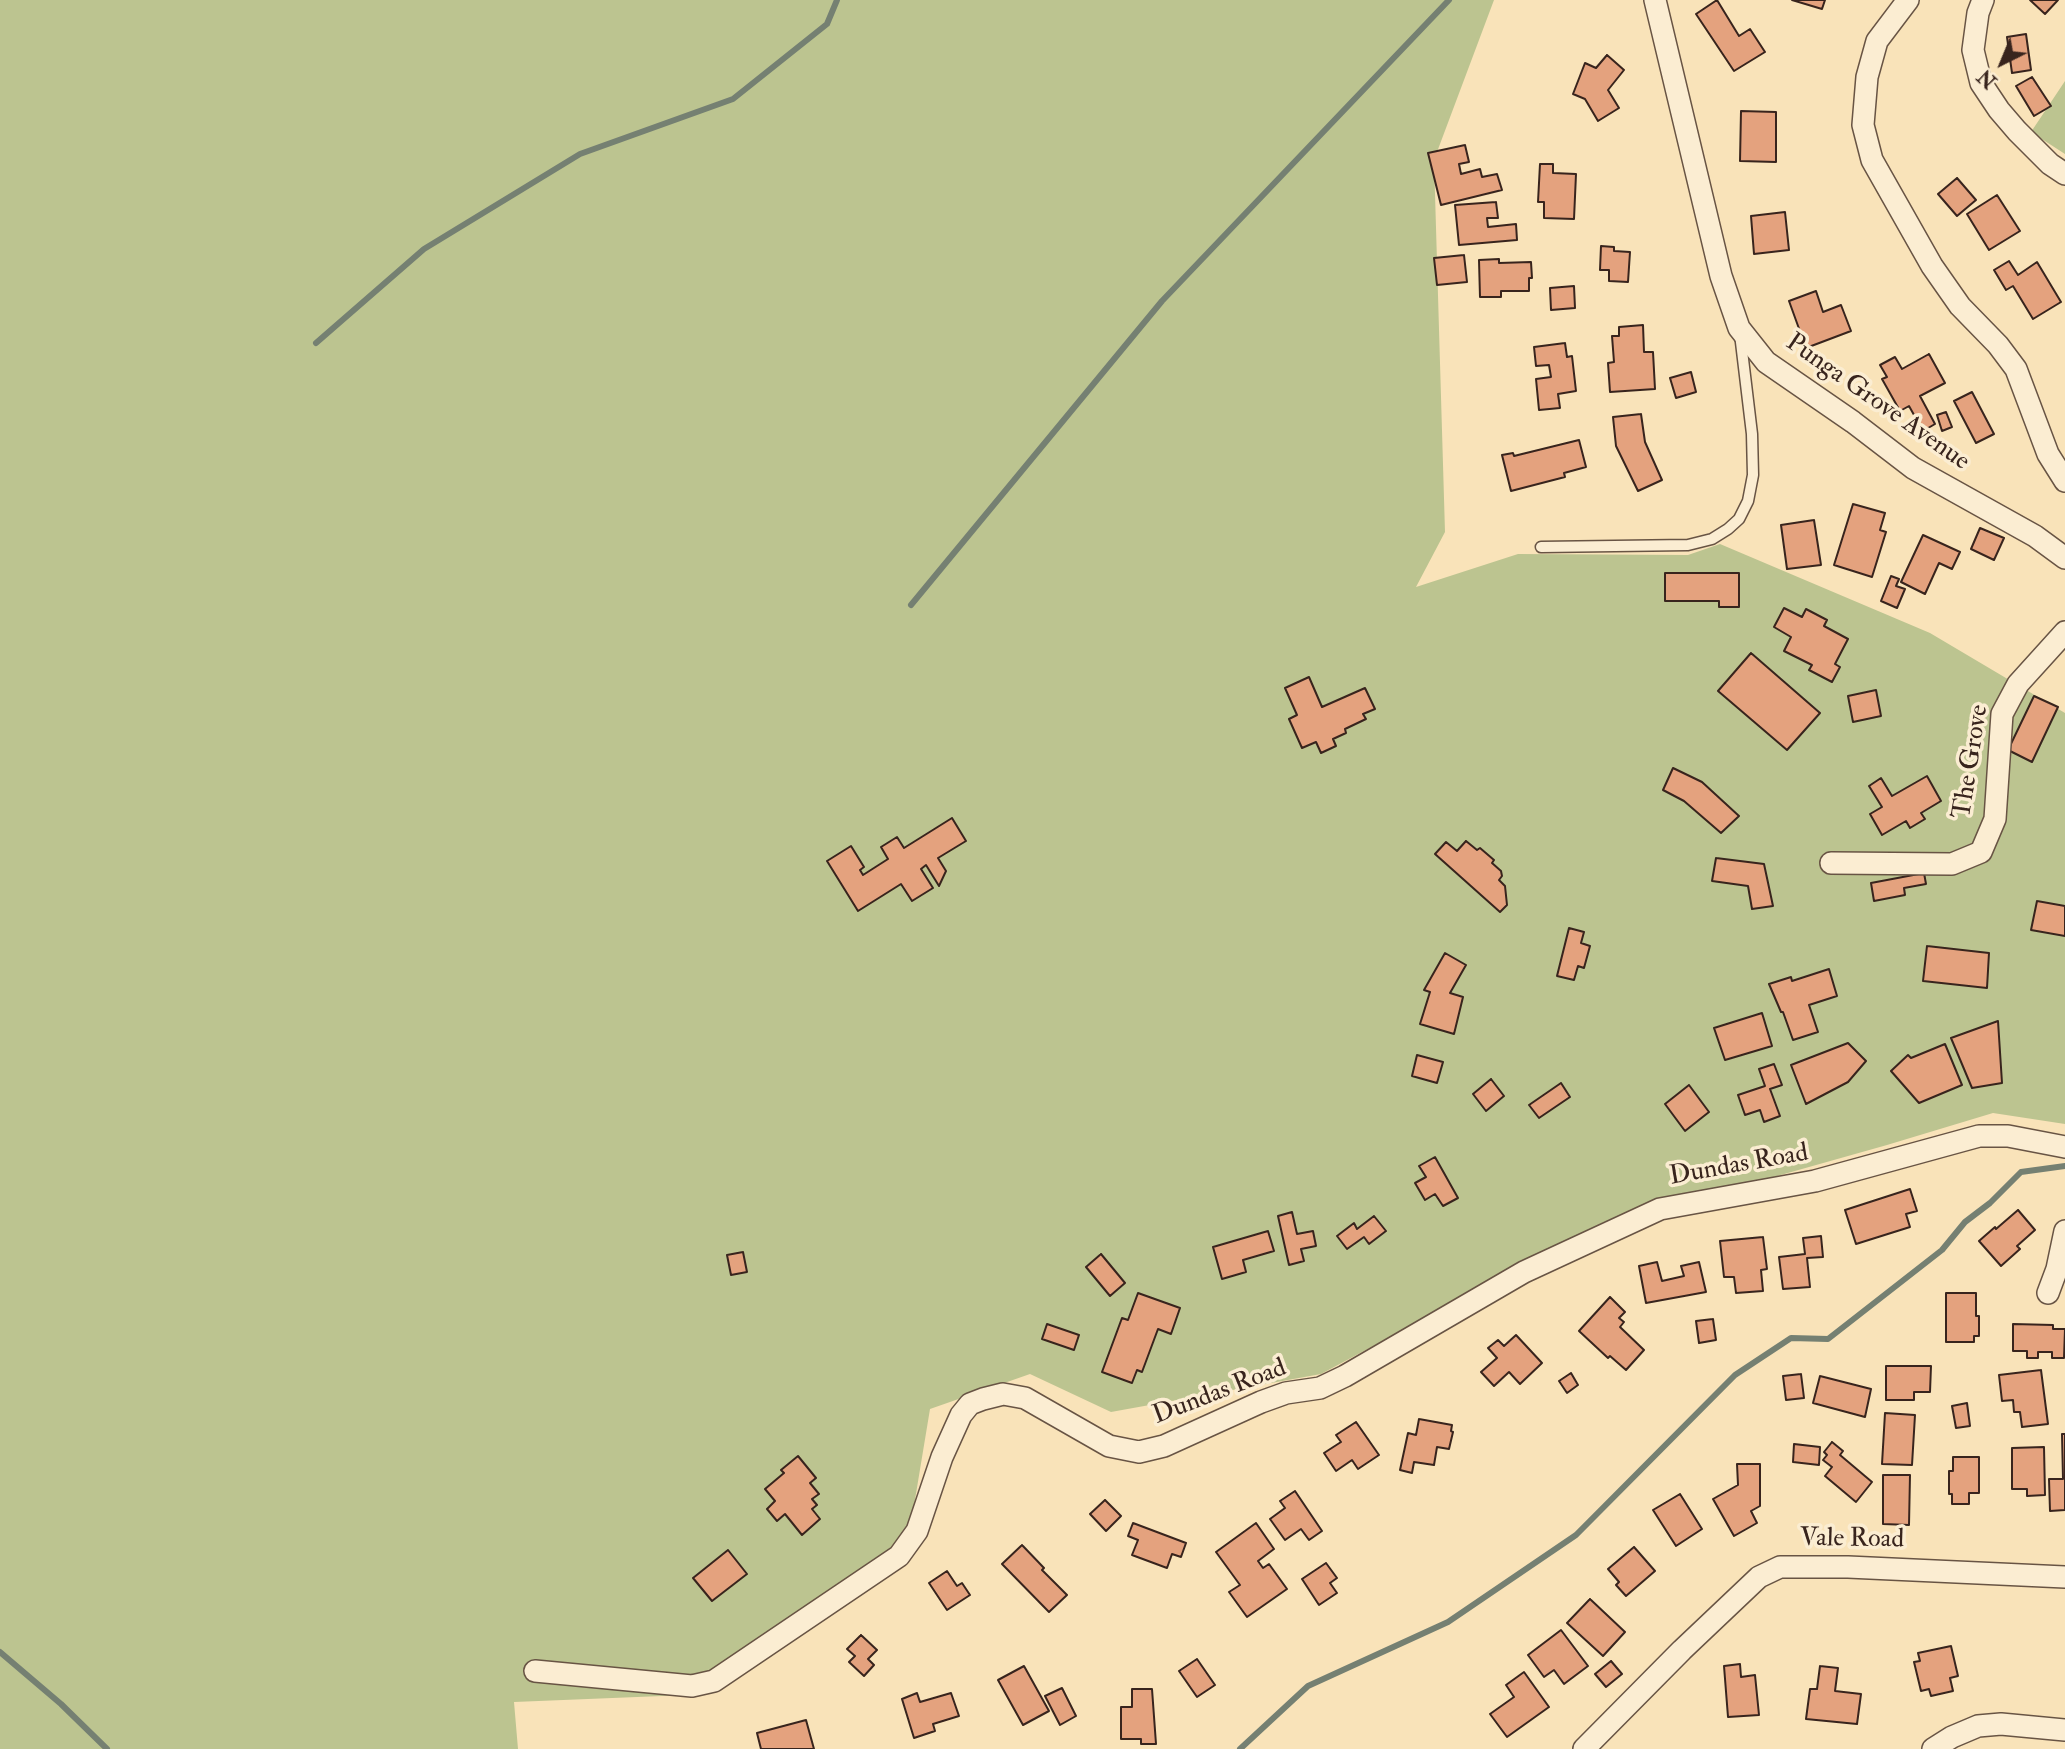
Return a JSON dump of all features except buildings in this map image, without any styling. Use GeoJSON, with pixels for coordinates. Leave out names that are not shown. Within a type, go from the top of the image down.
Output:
{"type":"FeatureCollection","features":[{"type":"Feature","properties":{"kind":"street","name":"Punga Grove Avenue"},"geometry":{"type":"LineString","coordinates":[[1655,0],[1721,276],[1739,328],[1766,362],[1853,422],[1913,468],[2035,536],[2065,558]]}},
{"type":"Feature","properties":{"kind":"street"},"geometry":{"type":"LineString","coordinates":[[1908,0],[1877,41],[1867,77],[1863,125],[1872,160],[1932,266],[1959,306],[1998,345],[2016,369],[2048,454],[2065,481]]}},
{"type":"Feature","properties":{"kind":"street"},"geometry":{"type":"LineString","coordinates":[[1983,0],[1978,13],[1973,50],[1981,83],[2017,131],[2050,164],[2065,174]]}},
{"type":"Feature","properties":{"kind":"street","name":"The Grove"},"geometry":{"type":"LineString","coordinates":[[1831,863],[1952,864],[1981,852],[1995,819],[2002,714],[2018,684],[2065,632]]}},
{"type":"Feature","properties":{"kind":"street","name":"Dundas Road"},"geometry":{"type":"LineString","coordinates":[[535,1671],[692,1686],[714,1681],[899,1556],[917,1531],[942,1457],[961,1415],[970,1404],[983,1399],[1003,1394],[1025,1398],[1109,1447],[1139,1452],[1164,1446],[1286,1393],[1320,1388],[1524,1272],[1660,1209],[1815,1181],[1979,1136],[2008,1136],[2065,1147]]}},
{"type":"Feature","properties":{"kind":"street"},"geometry":{"type":"LineString","coordinates":[[2048,1293],[2057,1269],[2065,1231]]}},
{"type":"Feature","properties":{"kind":"street","name":"Vale Road"},"geometry":{"type":"LineString","coordinates":[[1584,1749],[1759,1577],[1780,1567],[1848,1567],[2065,1577]]}},
{"type":"Feature","properties":{"kind":"street"},"geometry":{"type":"LineString","coordinates":[[1933,1749],[1978,1726],[2001,1724],[2065,1730]]}},
{"type":"Feature","properties":{"kind":"lane"},"geometry":{"type":"LineString","coordinates":[[1541,547],[1688,545],[1712,539],[1739,519],[1748,501],[1753,461],[1739,328]]}},
{"type":"Feature","properties":{"kind":"green space"},"geometry":{"type":"Polygon","coordinates":[[[0,0],[1494,0],[1434,160],[1445,532],[1416,587],[1518,554],[1688,555],[1720,544],[1930,633],[2065,713],[2065,1124],[1993,1113],[1607,1224],[1510,1267],[1416,1323],[1321,1374],[1111,1412],[1030,1374],[930,1409],[906,1554],[711,1694],[514,1702],[518,1749],[0,1749],[0,0]]]}},
{"type":"Feature","properties":{"kind":"green space"},"geometry":{"type":"Polygon","coordinates":[[[2065,81],[2065,154],[2031,132],[2065,81]]]}},
{"type":"Feature","properties":{"kind":"waterway"},"geometry":{"type":"LineString","coordinates":[[316,343],[424,249],[580,154],[733,99],[827,24],[837,0]]}},
{"type":"Feature","properties":{"kind":"waterway"},"geometry":{"type":"LineString","coordinates":[[911,605],[1162,301],[1449,0]]}},
{"type":"Feature","properties":{"kind":"waterway"},"geometry":{"type":"LineString","coordinates":[[1240,1749],[1308,1686],[1448,1622],[1576,1535],[1735,1375],[1791,1338],[1828,1339],[1942,1250],[1965,1222],[1990,1203],[2021,1172],[2065,1166]]}},
{"type":"Feature","properties":{"kind":"waterway"},"geometry":{"type":"LineString","coordinates":[[0,1652],[61,1704],[107,1749]]}}]}
